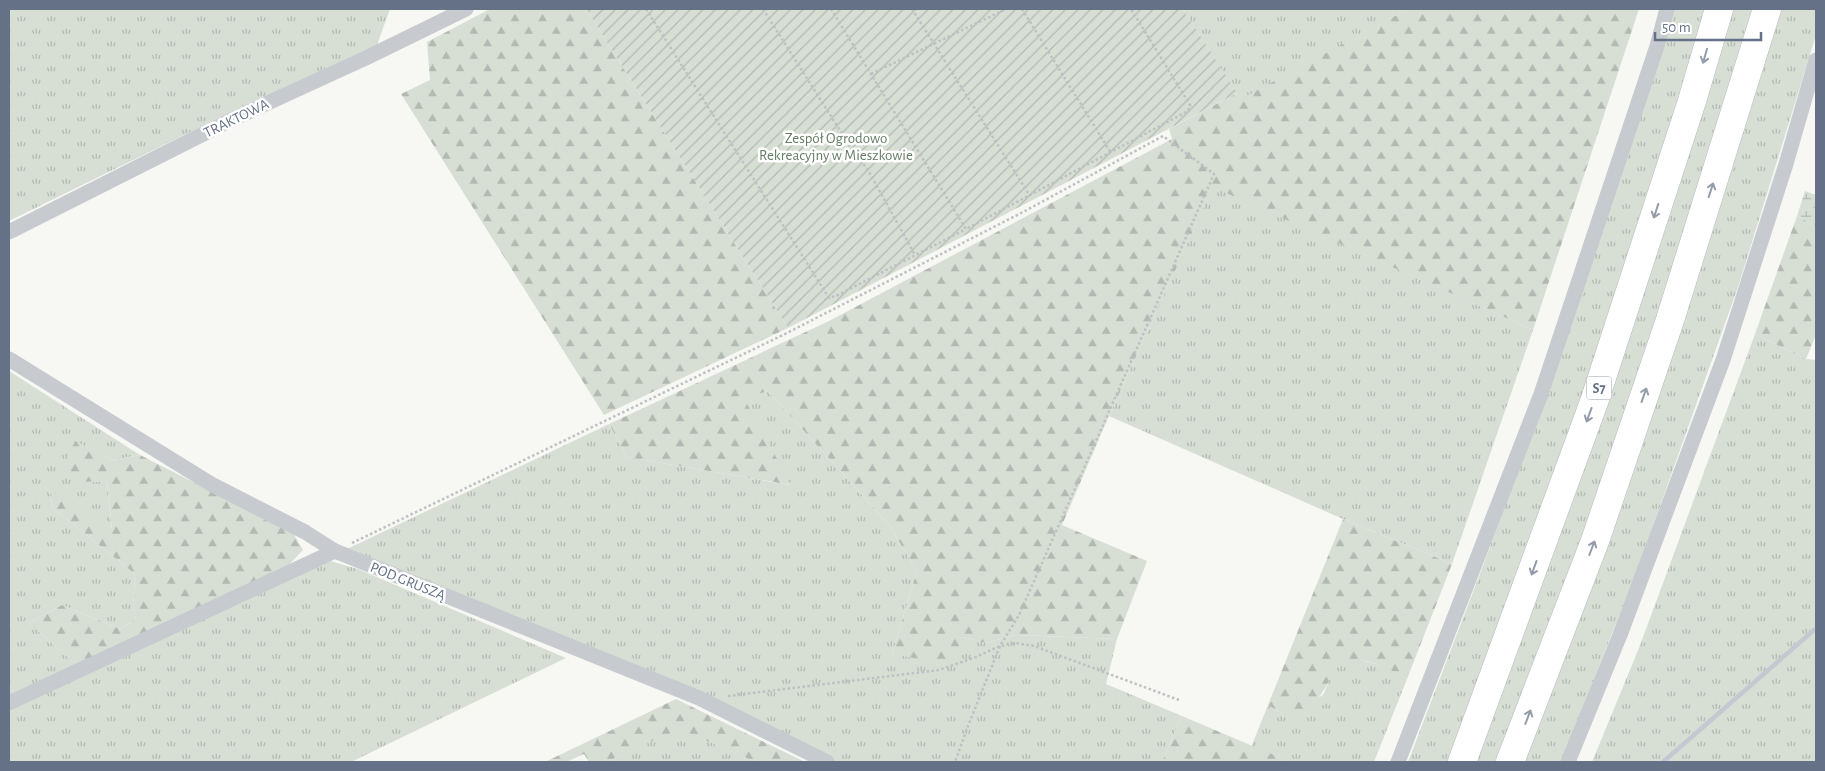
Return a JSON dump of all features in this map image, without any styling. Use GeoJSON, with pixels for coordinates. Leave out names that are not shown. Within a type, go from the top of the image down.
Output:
{"type":"FeatureCollection","features":[{"type":"Feature","properties":{"kind":"highway","name":"S7"},"geometry":{"type":"LineString","coordinates":[[1462,762],[1594,402],[1692,101],[1719,9]]}},
{"type":"Feature","properties":{"kind":"highway"},"geometry":{"type":"LineString","coordinates":[[1510,762],[1594,541],[1667,329],[1766,9]]}},
{"type":"Feature","properties":{"kind":"street","name":"TRAKTOWA"},"geometry":{"type":"LineString","coordinates":[[9,232],[233,119],[368,57],[466,9]]}},
{"type":"Feature","properties":{"kind":"street"},"geometry":{"type":"LineString","coordinates":[[1398,762],[1541,394],[1657,46],[1667,9]]}},
{"type":"Feature","properties":{"kind":"street"},"geometry":{"type":"LineString","coordinates":[[1568,762],[1620,635],[1724,360],[1786,164],[1816,60]]}},
{"type":"Feature","properties":{"kind":"street","name":"POD GRUSZĄ"},"geometry":{"type":"LineString","coordinates":[[9,359],[212,484],[305,532],[335,551],[699,698],[827,762]]}},
{"type":"Feature","properties":{"kind":"street"},"geometry":{"type":"LineString","coordinates":[[9,703],[335,551]]}},
{"type":"Feature","properties":{"kind":"path"},"geometry":{"type":"LineString","coordinates":[[646,9],[829,298],[1030,196],[1188,111],[1190,105],[1131,9]]}},
{"type":"Feature","properties":{"kind":"path"},"geometry":{"type":"LineString","coordinates":[[763,9],[853,152],[868,170],[915,255]]}},
{"type":"Feature","properties":{"kind":"path"},"geometry":{"type":"LineString","coordinates":[[831,9],[966,229]]}},
{"type":"Feature","properties":{"kind":"path"},"geometry":{"type":"LineString","coordinates":[[912,9],[1030,196]]}},
{"type":"Feature","properties":{"kind":"path"},"geometry":{"type":"LineString","coordinates":[[872,74],[1006,9]]}},
{"type":"Feature","properties":{"kind":"path"},"geometry":{"type":"LineString","coordinates":[[1022,9],[1111,153]]}},
{"type":"Feature","properties":{"kind":"path"},"geometry":{"type":"LineString","coordinates":[[335,551],[783,335],[1025,211],[1163,136],[1214,174],[1019,615],[1000,646],[955,762]]}},
{"type":"Feature","properties":{"kind":"path"},"geometry":{"type":"LineString","coordinates":[[699,698],[939,670],[1000,646],[1015,643],[1034,646],[1179,700]]}},
{"type":"Feature","properties":{"kind":"green space"},"geometry":{"type":"Polygon","coordinates":[[[9,9],[390,9],[377,45],[237,109],[9,221],[9,9]]]}},
{"type":"Feature","properties":{"kind":"green space"},"geometry":{"type":"Polygon","coordinates":[[[490,9],[586,9],[788,328],[604,415],[401,94],[430,80],[427,42],[490,9]]]}},
{"type":"Feature","properties":{"kind":"green space","name":"Zespół Ogrodowo Rekreacyjny w Mieszkowie"},"geometry":{"type":"Polygon","coordinates":[[[586,9],[1183,9],[1237,93],[788,328],[586,9]]]}},
{"type":"Feature","properties":{"kind":"green space"},"geometry":{"type":"Polygon","coordinates":[[[1183,9],[1408,9],[1241,100],[1183,9]]]}},
{"type":"Feature","properties":{"kind":"green space"},"geometry":{"type":"Polygon","coordinates":[[[1408,9],[1639,9],[1533,330],[1213,187],[1109,416],[1062,525],[1147,561],[1117,639],[1015,635],[986,643],[963,637],[951,665],[892,654],[917,571],[889,525],[768,391],[744,398],[791,485],[627,457],[609,424],[829,321],[1172,139],[1169,129],[1237,93],[1241,99],[1408,9]]]}},
{"type":"Feature","properties":{"kind":"green space"},"geometry":{"type":"Polygon","coordinates":[[[1673,9],[1711,9],[1594,366],[1474,697],[1448,762],[1408,762],[1556,367],[1673,9]]]}},
{"type":"Feature","properties":{"kind":"green space"},"geometry":{"type":"Polygon","coordinates":[[[1733,9],[1757,9],[1646,354],[1584,530],[1497,762],[1471,762],[1696,127],[1733,9]]]}},
{"type":"Feature","properties":{"kind":"green space"},"geometry":{"type":"Polygon","coordinates":[[[1779,9],[1816,9],[1816,35],[1739,284],[1638,568],[1561,762],[1519,762],[1779,9]]]}},
{"type":"Feature","properties":{"kind":"green space"},"geometry":{"type":"Polygon","coordinates":[[[1213,186],[1533,330],[1452,564],[1343,519],[1109,416],[1213,186]]]}},
{"type":"Feature","properties":{"kind":"green space"},"geometry":{"type":"Polygon","coordinates":[[[1805,191],[1816,195],[1816,226],[1797,216],[1805,191]]]}},
{"type":"Feature","properties":{"kind":"green space"},"geometry":{"type":"Polygon","coordinates":[[[1797,216],[1816,226],[1816,335],[1806,359],[1755,334],[1797,216]]]}},
{"type":"Feature","properties":{"kind":"green space"},"geometry":{"type":"Polygon","coordinates":[[[1755,334],[1806,359],[1816,360],[1816,762],[1592,762],[1639,648],[1755,334]]]}},
{"type":"Feature","properties":{"kind":"green space"},"geometry":{"type":"Polygon","coordinates":[[[9,371],[140,455],[112,460],[75,442],[82,482],[107,481],[112,531],[49,490],[53,508],[135,574],[133,608],[136,619],[120,629],[62,605],[29,623],[80,668],[9,699],[9,371]]]}},
{"type":"Feature","properties":{"kind":"green space"},"geometry":{"type":"Polygon","coordinates":[[[768,391],[889,525],[917,571],[892,654],[963,637],[986,643],[1015,635],[1117,639],[1106,684],[1182,716],[1162,762],[829,762],[345,550],[609,424],[627,457],[790,485],[743,398],[768,391]]]}},
{"type":"Feature","properties":{"kind":"green space"},"geometry":{"type":"Polygon","coordinates":[[[75,441],[112,460],[140,455],[293,533],[303,550],[286,568],[80,668],[29,623],[62,605],[120,629],[136,619],[133,608],[135,574],[53,508],[49,489],[112,530],[107,481],[82,482],[64,465],[75,441]]]}},
{"type":"Feature","properties":{"kind":"green space"},"geometry":{"type":"Polygon","coordinates":[[[1343,519],[1452,564],[1407,679],[1391,670],[1367,661],[1341,661],[1323,692],[1314,703],[1303,710],[1285,715],[1268,705],[1343,519]]]}},
{"type":"Feature","properties":{"kind":"green space"},"geometry":{"type":"Polygon","coordinates":[[[330,561],[358,569],[566,658],[351,762],[9,762],[9,710],[330,561]]]}},
{"type":"Feature","properties":{"kind":"green space"},"geometry":{"type":"Polygon","coordinates":[[[1354,658],[1390,668],[1407,679],[1374,762],[1290,762],[1251,747],[1268,705],[1285,715],[1323,695],[1340,661],[1354,658]]]}},
{"type":"Feature","properties":{"kind":"green space"},"geometry":{"type":"Polygon","coordinates":[[[676,699],[805,762],[756,762],[679,729],[606,762],[589,762],[584,754],[566,762],[545,762],[676,699]]]}},
{"type":"Feature","properties":{"kind":"green space"},"geometry":{"type":"Polygon","coordinates":[[[1182,716],[1290,762],[1162,762],[1182,716]]]}},
{"type":"Feature","properties":{"kind":"green space"},"geometry":{"type":"Polygon","coordinates":[[[679,728],[756,762],[606,762],[679,728]]]}},
{"type":"Feature","properties":{"kind":"waterway"},"geometry":{"type":"LineString","coordinates":[[1663,762],[1814,630]]}}]}
